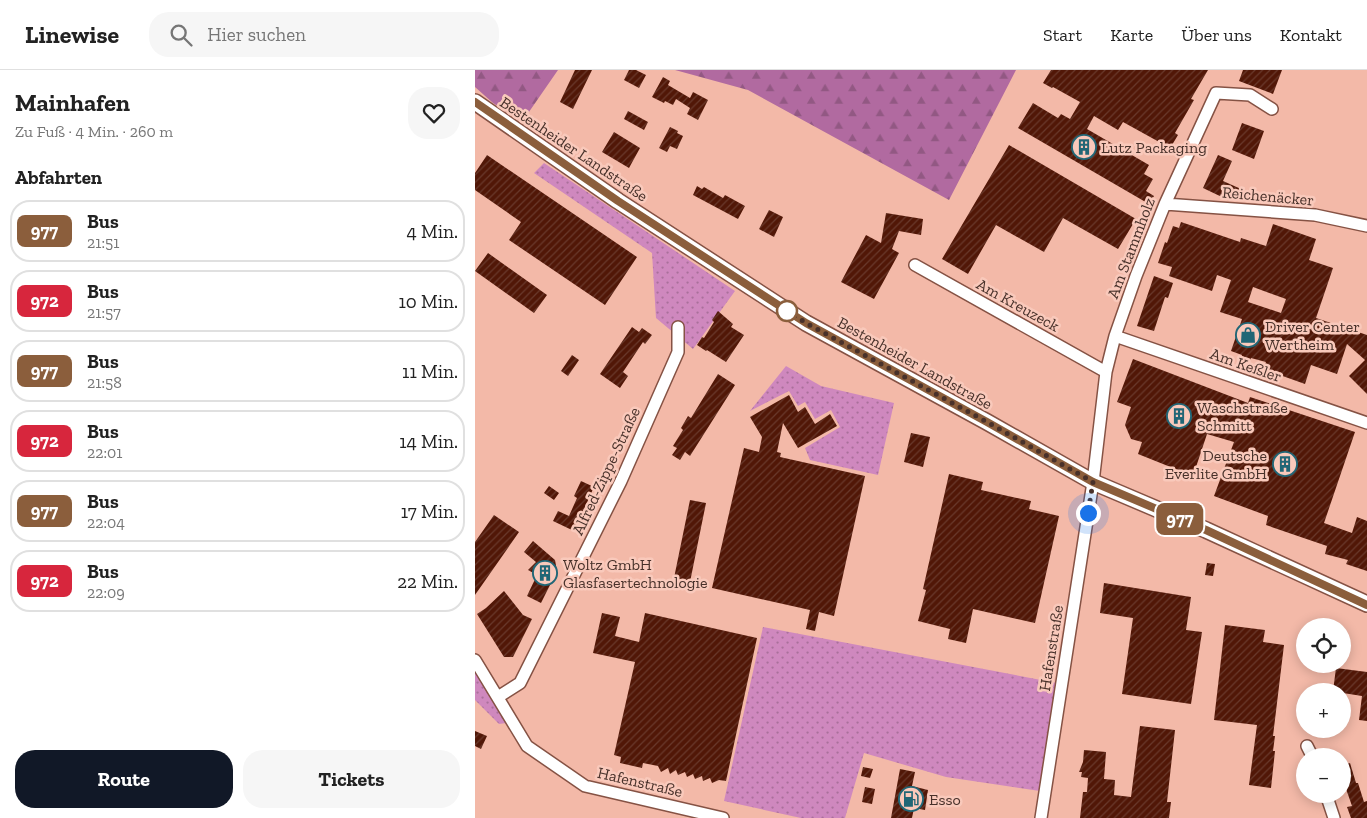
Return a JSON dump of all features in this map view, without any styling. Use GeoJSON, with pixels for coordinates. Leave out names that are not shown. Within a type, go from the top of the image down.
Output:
{"type":"FeatureCollection","features":[{"type":"Feature","properties":{"kind":"main road","name":"Bestenheider Landstraße"},"geometry":{"type":"LineString","coordinates":[[475,102],[618,201],[806,323],[1093,482],[1206,530],[1367,604]]}},
{"type":"Feature","properties":{"kind":"street","name":"Am Stammholz"},"geometry":{"type":"LineString","coordinates":[[1093,482],[1106,372],[1115,336],[1136,276],[1165,204],[1216,93],[1250,95],[1272,109]]}},
{"type":"Feature","properties":{"kind":"street","name":"Reichenäcker"},"geometry":{"type":"LineString","coordinates":[[1165,204],[1315,215],[1367,226]]}},
{"type":"Feature","properties":{"kind":"street","name":"Am Kreuzeck"},"geometry":{"type":"LineString","coordinates":[[915,265],[1106,372]]}},
{"type":"Feature","properties":{"kind":"street","name":"Alfred-Zippe-Straße"},"geometry":{"type":"LineString","coordinates":[[498,697],[520,682],[621,481],[678,352],[678,327]]}},
{"type":"Feature","properties":{"kind":"street","name":"Am Keßler"},"geometry":{"type":"LineString","coordinates":[[1115,336],[1367,423]]}},
{"type":"Feature","properties":{"kind":"street","name":"Hafenstraße"},"geometry":{"type":"LineString","coordinates":[[1041,818],[1093,482]]}},
{"type":"Feature","properties":{"kind":"street","name":"Hafenstraße"},"geometry":{"type":"LineString","coordinates":[[475,660],[527,746],[585,786],[723,818]]}},
{"type":"Feature","properties":{"kind":"street"},"geometry":{"type":"LineString","coordinates":[[1329,803],[1334,818]]}},
{"type":"Feature","properties":{"kind":"shaded area"},"geometry":{"type":"Polygon","coordinates":[[[544,163],[735,291],[693,349],[656,318],[652,253],[534,173],[544,163]]]}},
{"type":"Feature","properties":{"kind":"shaded area"},"geometry":{"type":"Polygon","coordinates":[[[786,366],[821,386],[894,403],[878,475],[810,460],[805,448],[840,427],[831,410],[815,419],[805,402],[798,406],[789,391],[750,411],[786,366]]]}},
{"type":"Feature","properties":{"kind":"shaded area"},"geometry":{"type":"Polygon","coordinates":[[[763,627],[1062,684],[1040,791],[946,777],[864,753],[845,818],[801,818],[724,801],[763,627]]]}},
{"type":"Feature","properties":{"kind":"shaded area"},"geometry":{"type":"Polygon","coordinates":[[[475,660],[513,722],[499,724],[475,700],[475,660]]]}},
{"type":"Feature","properties":{"kind":"green space"},"geometry":{"type":"Polygon","coordinates":[[[475,70],[558,70],[522,122],[493,103],[475,87],[475,70]]]}},
{"type":"Feature","properties":{"kind":"green space"},"geometry":{"type":"Polygon","coordinates":[[[675,70],[1016,70],[949,200],[748,90],[675,70]]]}},
{"type":"Feature","properties":{"kind":"building"},"geometry":{"type":"Polygon","coordinates":[[[575,70],[592,70],[573,109],[560,102],[575,70]]]}},
{"type":"Feature","properties":{"kind":"building"},"geometry":{"type":"Polygon","coordinates":[[[629,70],[636,70],[646,75],[639,88],[624,80],[629,70]]]}},
{"type":"Feature","properties":{"kind":"building"},"geometry":{"type":"Polygon","coordinates":[[[1051,70],[1208,70],[1191,99],[1194,100],[1175,133],[1178,135],[1172,145],[1163,148],[1161,143],[1123,122],[1118,130],[1094,116],[1087,129],[1149,165],[1144,174],[1153,179],[1146,191],[1154,196],[1149,204],[1018,128],[1033,103],[1058,118],[1061,114],[1070,119],[1080,102],[1043,83],[1051,70]]]}},
{"type":"Feature","properties":{"kind":"building"},"geometry":{"type":"Polygon","coordinates":[[[1243,70],[1282,70],[1273,94],[1239,81],[1243,70]]]}},
{"type":"Feature","properties":{"kind":"building"},"geometry":{"type":"Polygon","coordinates":[[[663,77],[670,81],[668,85],[690,98],[693,92],[708,100],[698,120],[687,114],[690,108],[676,99],[673,105],[652,97],[663,77]]]}},
{"type":"Feature","properties":{"kind":"building"},"geometry":{"type":"Polygon","coordinates":[[[628,111],[648,122],[644,130],[624,119],[628,111]]]}},
{"type":"Feature","properties":{"kind":"building"},"geometry":{"type":"Polygon","coordinates":[[[1242,123],[1264,131],[1254,159],[1232,150],[1242,123]]]}},
{"type":"Feature","properties":{"kind":"building"},"geometry":{"type":"Polygon","coordinates":[[[670,127],[683,136],[677,149],[670,146],[667,152],[659,148],[670,127]]]}},
{"type":"Feature","properties":{"kind":"building"},"geometry":{"type":"Polygon","coordinates":[[[614,132],[640,148],[629,168],[602,152],[614,132]]]}},
{"type":"Feature","properties":{"kind":"building"},"geometry":{"type":"Polygon","coordinates":[[[1009,145],[1136,219],[1118,249],[1063,218],[1044,252],[996,225],[968,274],[942,259],[1009,145]]]}},
{"type":"Feature","properties":{"kind":"building"},"geometry":{"type":"Polygon","coordinates":[[[487,155],[637,257],[605,305],[509,240],[521,222],[475,190],[475,173],[487,155]]]}},
{"type":"Feature","properties":{"kind":"building"},"geometry":{"type":"Polygon","coordinates":[[[1218,155],[1232,161],[1223,181],[1241,189],[1238,196],[1227,192],[1224,198],[1203,188],[1218,155]]]}},
{"type":"Feature","properties":{"kind":"building"},"geometry":{"type":"Polygon","coordinates":[[[697,186],[702,189],[704,187],[723,198],[725,195],[745,206],[738,219],[693,195],[697,186]]]}},
{"type":"Feature","properties":{"kind":"building"},"geometry":{"type":"Polygon","coordinates":[[[769,210],[783,217],[774,237],[759,229],[769,210]]]}},
{"type":"Feature","properties":{"kind":"building"},"geometry":{"type":"Polygon","coordinates":[[[886,213],[923,219],[921,235],[899,231],[892,249],[899,253],[874,299],[841,282],[866,235],[881,243],[886,213]]]}},
{"type":"Feature","properties":{"kind":"building"},"geometry":{"type":"Polygon","coordinates":[[[1181,222],[1240,242],[1241,238],[1266,246],[1273,224],[1316,239],[1309,260],[1333,268],[1316,318],[1367,335],[1367,394],[1349,376],[1365,360],[1347,344],[1337,374],[1311,365],[1305,384],[1263,369],[1266,362],[1251,358],[1250,361],[1241,358],[1242,355],[1231,351],[1242,319],[1220,312],[1231,280],[1217,275],[1212,291],[1169,276],[1172,267],[1158,263],[1173,226],[1179,228],[1181,222]],[[1253,287],[1248,302],[1281,313],[1286,299],[1253,287]]]}},
{"type":"Feature","properties":{"kind":"building"},"geometry":{"type":"Polygon","coordinates":[[[488,253],[547,295],[534,313],[475,271],[488,253]]]}},
{"type":"Feature","properties":{"kind":"building"},"geometry":{"type":"Polygon","coordinates":[[[1154,276],[1173,283],[1168,298],[1165,297],[1154,331],[1137,326],[1154,276]]]}},
{"type":"Feature","properties":{"kind":"building"},"geometry":{"type":"Polygon","coordinates":[[[718,311],[733,324],[731,327],[744,335],[726,362],[697,345],[714,322],[712,320],[718,311]]]}},
{"type":"Feature","properties":{"kind":"building"},"geometry":{"type":"Polygon","coordinates":[[[632,327],[639,332],[642,328],[652,335],[645,344],[643,342],[623,372],[628,376],[620,388],[600,374],[632,327]]]}},
{"type":"Feature","properties":{"kind":"building"},"geometry":{"type":"Polygon","coordinates":[[[572,355],[579,360],[568,376],[561,371],[572,355]]]}},
{"type":"Feature","properties":{"kind":"building"},"geometry":{"type":"Polygon","coordinates":[[[1133,359],[1248,403],[1250,397],[1355,432],[1324,523],[1352,533],[1357,517],[1367,521],[1367,571],[1346,564],[1348,560],[1325,554],[1327,546],[1266,525],[1268,516],[1214,496],[1234,442],[1207,434],[1193,476],[1138,454],[1142,442],[1131,439],[1125,425],[1131,407],[1117,402],[1133,359]]]}},
{"type":"Feature","properties":{"kind":"building"},"geometry":{"type":"Polygon","coordinates":[[[718,374],[735,385],[690,456],[685,452],[680,460],[672,455],[677,448],[673,446],[683,430],[681,428],[688,416],[691,418],[718,374]]]}},
{"type":"Feature","properties":{"kind":"building"},"geometry":{"type":"Polygon","coordinates":[[[789,395],[798,412],[805,407],[815,424],[830,414],[837,426],[798,448],[783,423],[777,452],[781,453],[780,457],[865,476],[834,616],[819,612],[815,631],[806,629],[810,610],[712,588],[744,448],[759,452],[762,437],[750,417],[789,395]]]}},
{"type":"Feature","properties":{"kind":"building"},"geometry":{"type":"Polygon","coordinates":[[[911,433],[930,437],[923,467],[904,462],[911,433]]]}},
{"type":"Feature","properties":{"kind":"building"},"geometry":{"type":"Polygon","coordinates":[[[949,474],[983,482],[981,490],[1031,501],[1029,509],[1059,516],[1035,623],[973,609],[966,643],[948,639],[950,629],[918,621],[926,590],[923,589],[949,474]]]}},
{"type":"Feature","properties":{"kind":"building"},"geometry":{"type":"Polygon","coordinates":[[[581,481],[594,487],[574,531],[553,521],[558,511],[569,516],[577,498],[574,496],[581,481]]]}},
{"type":"Feature","properties":{"kind":"building"},"geometry":{"type":"Polygon","coordinates":[[[549,486],[559,493],[554,500],[544,493],[549,486]]]}},
{"type":"Feature","properties":{"kind":"building"},"geometry":{"type":"Polygon","coordinates":[[[690,500],[706,503],[690,582],[674,578],[690,500]]]}},
{"type":"Feature","properties":{"kind":"building"},"geometry":{"type":"Polygon","coordinates":[[[494,515],[519,532],[475,595],[475,542],[494,515]]]}},
{"type":"Feature","properties":{"kind":"building","name":"Woltz GmbH Glasfasertechnologie"},"geometry":{"type":"Polygon","coordinates":[[[533,541],[555,560],[557,571],[541,603],[527,596],[537,575],[528,570],[536,562],[524,552],[533,541]]]}},
{"type":"Feature","properties":{"kind":"building"},"geometry":{"type":"Polygon","coordinates":[[[1207,563],[1215,564],[1213,576],[1205,575],[1207,563]]]}},
{"type":"Feature","properties":{"kind":"building"},"geometry":{"type":"Polygon","coordinates":[[[1104,583],[1191,597],[1186,630],[1202,632],[1191,704],[1122,694],[1133,618],[1100,613],[1104,583]]]}},
{"type":"Feature","properties":{"kind":"building"},"geometry":{"type":"Polygon","coordinates":[[[504,591],[523,615],[532,619],[513,657],[504,657],[477,614],[504,591]]]}},
{"type":"Feature","properties":{"kind":"building"},"geometry":{"type":"Polygon","coordinates":[[[602,613],[620,617],[615,636],[639,642],[645,613],[757,638],[726,781],[719,780],[712,783],[710,778],[703,781],[702,776],[695,779],[693,774],[687,777],[685,772],[678,775],[676,770],[670,774],[668,768],[661,772],[658,766],[643,763],[642,768],[620,763],[621,757],[614,755],[635,662],[593,653],[602,613]]]}},
{"type":"Feature","properties":{"kind":"building"},"geometry":{"type":"Polygon","coordinates":[[[1225,625],[1265,630],[1263,642],[1284,645],[1273,736],[1275,736],[1273,751],[1275,751],[1271,788],[1249,785],[1257,725],[1214,720],[1225,625]]]}},
{"type":"Feature","properties":{"kind":"building"},"geometry":{"type":"Polygon","coordinates":[[[1351,670],[1367,672],[1367,721],[1359,720],[1362,696],[1351,694],[1351,683],[1334,683],[1335,673],[1351,673],[1351,670]]]}},
{"type":"Feature","properties":{"kind":"building"},"geometry":{"type":"Polygon","coordinates":[[[1140,726],[1175,730],[1167,802],[1171,802],[1169,818],[1080,818],[1083,792],[1087,792],[1088,778],[1081,777],[1082,772],[1079,772],[1083,762],[1084,750],[1106,752],[1104,779],[1115,780],[1114,795],[1131,797],[1140,726]]]}},
{"type":"Feature","properties":{"kind":"building"},"geometry":{"type":"Polygon","coordinates":[[[475,731],[487,736],[481,749],[475,746],[475,731]]]}},
{"type":"Feature","properties":{"kind":"building"},"geometry":{"type":"Polygon","coordinates":[[[1351,766],[1364,802],[1367,801],[1367,818],[1351,818],[1347,807],[1352,806],[1351,766]]]}},
{"type":"Feature","properties":{"kind":"building"},"geometry":{"type":"Polygon","coordinates":[[[863,767],[873,769],[870,778],[861,776],[863,767]]]}},
{"type":"Feature","properties":{"kind":"building","name":"Esso"},"geometry":{"type":"Polygon","coordinates":[[[900,769],[915,772],[912,786],[928,790],[925,810],[914,808],[912,818],[891,818],[900,769]]]}},
{"type":"Feature","properties":{"kind":"building"},"geometry":{"type":"Polygon","coordinates":[[[865,787],[875,789],[872,804],[862,802],[865,787]]]}},
{"type":"Feature","properties":{"kind":"bus line","name":"977"},"geometry":{"type":"LineString","coordinates":[[475,102],[618,201],[806,323],[1093,482],[1206,530],[1367,605]]}},
{"type":"Feature","properties":{"kind":"place","name":"Lutz Packaging"},"geometry":{"type":"Point","coordinates":[1084,147]}},
{"type":"Feature","properties":{"kind":"place","name":"Driver Center Wertheim"},"geometry":{"type":"Point","coordinates":[1248,335]}},
{"type":"Feature","properties":{"kind":"place","name":"Waschstraße Schmitt"},"geometry":{"type":"Point","coordinates":[1179,416]}},
{"type":"Feature","properties":{"kind":"place","name":"Deutsche Everlite GmbH"},"geometry":{"type":"Point","coordinates":[1285,464]}},
{"type":"Feature","properties":{"kind":"place","name":"Woltz GmbH Glasfasertechnologie"},"geometry":{"type":"Point","coordinates":[545,573]}},
{"type":"Feature","properties":{"kind":"place","name":"Esso"},"geometry":{"type":"Point","coordinates":[911,799]}},
{"type":"Feature","properties":{"kind":"route"},"geometry":{"type":"LineString","coordinates":[[787,311],[1093,482],[1088,513]]}}]}
